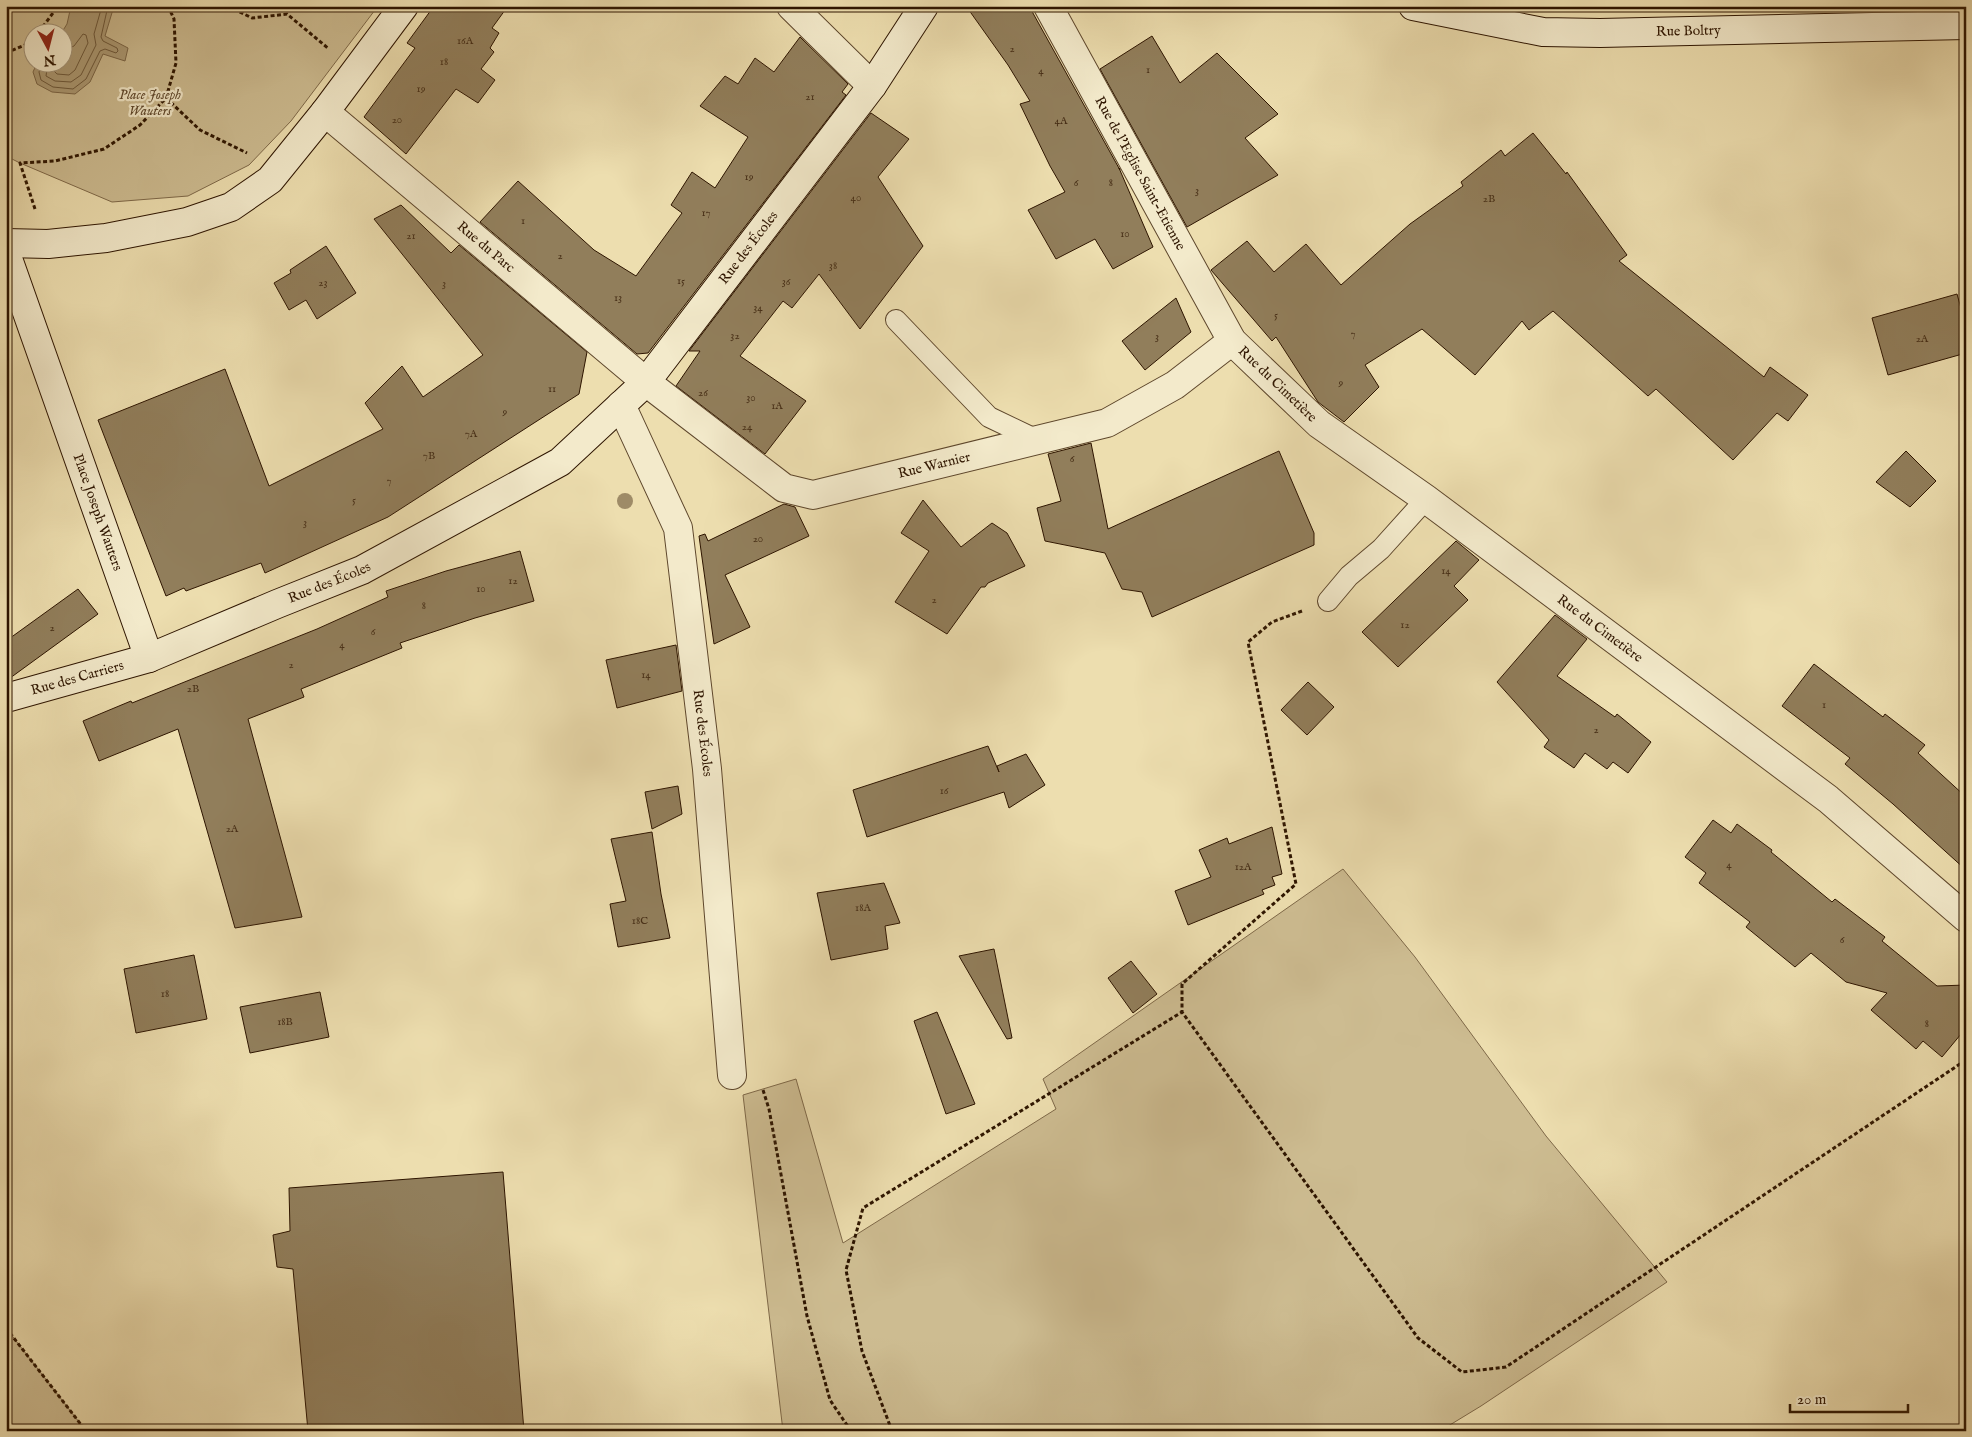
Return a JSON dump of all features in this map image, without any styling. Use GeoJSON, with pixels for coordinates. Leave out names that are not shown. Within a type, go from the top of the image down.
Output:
{"type":"FeatureCollection","features":[{"type":"Feature","properties":{"kind":"street"},"geometry":{"type":"LineString","coordinates":[[6,243],[48,244],[106,238],[187,222],[231,207],[275,172],[326,112],[404,6]]}},
{"type":"Feature","properties":{"kind":"street"},"geometry":{"type":"LineString","coordinates":[[791,6],[872,86]]}},
{"type":"Feature","properties":{"kind":"street","name":"Rue des Écoles"},"geometry":{"type":"LineString","coordinates":[[149,658],[371,566],[560,462],[646,382],[872,86],[924,6]]}},
{"type":"Feature","properties":{"kind":"street","name":"Rue de l'Eglise Saint-Etienne"},"geometry":{"type":"LineString","coordinates":[[1048,6],[1232,341]]}},
{"type":"Feature","properties":{"kind":"street","name":"Rue Boltry"},"geometry":{"type":"LineString","coordinates":[[1413,6],[1543,32],[1600,33],[1966,25]]}},
{"type":"Feature","properties":{"kind":"street","name":"Rue du Parc"},"geometry":{"type":"LineString","coordinates":[[326,112],[646,382]]}},
{"type":"Feature","properties":{"kind":"street","name":"Place Joseph Wauters"},"geometry":{"type":"LineString","coordinates":[[6,253],[149,658]]}},
{"type":"Feature","properties":{"kind":"street","name":"Rue Warnier"},"geometry":{"type":"LineString","coordinates":[[646,382],[784,488],[813,495],[1107,423],[1175,385],[1232,341]]}},
{"type":"Feature","properties":{"kind":"street","name":"Rue du Cimetière"},"geometry":{"type":"LineString","coordinates":[[1232,341],[1319,424],[1434,505],[1828,799],[1966,918]]}},
{"type":"Feature","properties":{"kind":"street","name":"Rue des Écoles"},"geometry":{"type":"LineString","coordinates":[[621,405],[678,528],[707,769],[732,1075]]}},
{"type":"Feature","properties":{"kind":"street","name":"Rue des Carriers"},"geometry":{"type":"LineString","coordinates":[[6,698],[149,658]]}},
{"type":"Feature","properties":{"kind":"lane"},"geometry":{"type":"LineString","coordinates":[[896,320],[989,417],[1037,440]]}},
{"type":"Feature","properties":{"kind":"lane"},"geometry":{"type":"LineString","coordinates":[[1328,601],[1349,576],[1434,505]]}},
{"type":"Feature","properties":{"kind":"path"},"geometry":{"type":"LineString","coordinates":[[46,22],[58,6]]}},
{"type":"Feature","properties":{"kind":"path"},"geometry":{"type":"LineString","coordinates":[[48,244],[20,163],[55,161],[104,149],[140,125],[166,98],[176,63],[174,19],[168,6]]}},
{"type":"Feature","properties":{"kind":"path"},"geometry":{"type":"LineString","coordinates":[[228,6],[252,18],[287,14],[356,71]]}},
{"type":"Feature","properties":{"kind":"path"},"geometry":{"type":"LineString","coordinates":[[6,53],[22,46]]}},
{"type":"Feature","properties":{"kind":"path"},"geometry":{"type":"LineString","coordinates":[[166,98],[200,130],[238,149],[275,172]]}},
{"type":"Feature","properties":{"kind":"path"},"geometry":{"type":"LineString","coordinates":[[1328,601],[1272,622],[1248,642],[1296,884],[1182,984],[1182,1012],[1418,1338],[1462,1372],[1506,1367],[1966,1060]]}},
{"type":"Feature","properties":{"kind":"path"},"geometry":{"type":"LineString","coordinates":[[892,1431],[862,1351],[846,1270],[863,1208],[1182,1012]]}},
{"type":"Feature","properties":{"kind":"path"},"geometry":{"type":"LineString","coordinates":[[759,1081],[769,1109],[806,1316],[830,1400],[851,1431]]}},
{"type":"Feature","properties":{"kind":"path"},"geometry":{"type":"LineString","coordinates":[[6,1328],[86,1431]]}},
{"type":"Feature","properties":{"kind":"green space","name":"Place Joseph Wauters"},"geometry":{"type":"Polygon","coordinates":[[[6,6],[378,6],[291,121],[249,165],[188,196],[112,202],[10,158],[6,154],[6,6]]]}},
{"type":"Feature","properties":{"kind":"green space"},"geometry":{"type":"Polygon","coordinates":[[[1343,869],[1415,957],[1546,1136],[1667,1282],[1481,1406],[1440,1431],[783,1431],[743,1095],[796,1079],[843,1243],[1056,1109],[1043,1079],[1343,869]]]}},
{"type":"Feature","properties":{"kind":"green space"},"geometry":{"type":"Polygon","coordinates":[[[6,1328],[86,1431],[9,1431],[6,1427],[6,1328]]]}},
{"type":"Feature","properties":{"kind":"water"},"geometry":{"type":"Polygon","coordinates":[[[71,6],[114,6],[105,36],[128,48],[125,61],[103,54],[90,82],[75,94],[52,92],[37,84],[33,72],[72,72],[72,22],[67,22],[71,6]]]}},
{"type":"Feature","properties":{"kind":"building"},"geometry":{"type":"Polygon","coordinates":[[[434,6],[508,6],[492,28],[499,33],[490,48],[494,52],[481,69],[495,80],[478,103],[456,89],[406,154],[364,117],[415,48],[407,43],[434,6]]]}},
{"type":"Feature","properties":{"kind":"building"},"geometry":{"type":"Polygon","coordinates":[[[966,6],[1029,6],[1119,169],[1153,247],[1113,269],[1095,239],[1056,259],[1028,210],[1065,192],[1050,166],[1020,104],[1030,101],[1008,65],[966,6]]]}},
{"type":"Feature","properties":{"kind":"building"},"geometry":{"type":"Polygon","coordinates":[[[1152,36],[1180,83],[1217,53],[1278,114],[1245,138],[1278,175],[1187,227],[1100,69],[1152,36]]]}},
{"type":"Feature","properties":{"kind":"building"},"geometry":{"type":"Polygon","coordinates":[[[800,37],[848,84],[842,92],[846,95],[648,353],[637,354],[480,222],[518,181],[594,250],[636,276],[682,213],[671,205],[692,172],[715,188],[748,137],[700,106],[725,76],[738,84],[755,58],[774,72],[800,37]]]}},
{"type":"Feature","properties":{"kind":"building"},"geometry":{"type":"Polygon","coordinates":[[[871,113],[909,139],[878,177],[923,246],[860,329],[819,274],[792,308],[783,301],[740,356],[806,401],[765,454],[676,386],[700,351],[689,351],[871,113]]]}},
{"type":"Feature","properties":{"kind":"building"},"geometry":{"type":"Polygon","coordinates":[[[1533,133],[1566,174],[1567,172],[1627,255],[1619,261],[1764,377],[1770,367],[1808,395],[1788,421],[1777,413],[1733,460],[1656,389],[1648,396],[1553,311],[1529,330],[1522,321],[1475,375],[1422,329],[1365,365],[1379,387],[1344,422],[1318,402],[1276,337],[1272,341],[1211,270],[1247,241],[1274,272],[1306,244],[1341,285],[1410,224],[1463,186],[1461,182],[1501,150],[1505,156],[1533,133]]]}},
{"type":"Feature","properties":{"kind":"building"},"geometry":{"type":"Polygon","coordinates":[[[401,205],[451,253],[459,245],[587,352],[579,394],[388,517],[265,573],[261,563],[186,591],[184,588],[166,596],[98,420],[225,369],[269,486],[383,429],[365,403],[402,366],[423,397],[483,355],[374,219],[401,205]]]}},
{"type":"Feature","properties":{"kind":"building"},"geometry":{"type":"Polygon","coordinates":[[[326,246],[356,293],[317,319],[306,300],[289,310],[274,283],[291,273],[290,270],[326,246]]]}},
{"type":"Feature","properties":{"kind":"building"},"geometry":{"type":"Polygon","coordinates":[[[1957,294],[1966,326],[1966,353],[1888,375],[1872,318],[1957,294]]]}},
{"type":"Feature","properties":{"kind":"building"},"geometry":{"type":"Polygon","coordinates":[[[1176,298],[1191,332],[1145,370],[1122,341],[1176,298]]]}},
{"type":"Feature","properties":{"kind":"building"},"geometry":{"type":"Polygon","coordinates":[[[1091,443],[1108,529],[1279,451],[1314,533],[1314,545],[1152,617],[1142,592],[1122,589],[1105,553],[1045,541],[1037,508],[1061,501],[1048,454],[1091,443]]]}},
{"type":"Feature","properties":{"kind":"building"},"geometry":{"type":"Polygon","coordinates":[[[1906,451],[1936,481],[1910,507],[1876,482],[1906,451]]]}},
{"type":"Feature","properties":{"kind":"building"},"geometry":{"type":"Polygon","coordinates":[[[923,500],[961,547],[992,523],[1007,533],[1025,566],[988,583],[985,587],[981,587],[947,634],[895,602],[929,551],[901,533],[923,500]]]}},
{"type":"Feature","properties":{"kind":"building"},"geometry":{"type":"Polygon","coordinates":[[[784,504],[795,507],[809,536],[725,575],[750,627],[714,644],[699,536],[705,534],[708,541],[784,504]]]}},
{"type":"Feature","properties":{"kind":"building"},"geometry":{"type":"Polygon","coordinates":[[[1456,541],[1479,560],[1454,586],[1468,600],[1398,667],[1362,632],[1456,541]]]}},
{"type":"Feature","properties":{"kind":"building"},"geometry":{"type":"Polygon","coordinates":[[[520,551],[534,601],[400,643],[402,648],[301,689],[304,697],[248,719],[302,917],[235,928],[178,729],[99,761],[83,721],[317,629],[388,597],[386,591],[446,571],[520,551]]]}},
{"type":"Feature","properties":{"kind":"building"},"geometry":{"type":"Polygon","coordinates":[[[78,589],[98,614],[6,681],[6,641],[78,589]]]}},
{"type":"Feature","properties":{"kind":"building"},"geometry":{"type":"Polygon","coordinates":[[[1555,615],[1587,639],[1557,676],[1615,717],[1617,714],[1651,742],[1628,773],[1613,762],[1607,769],[1585,753],[1574,768],[1544,747],[1549,740],[1497,682],[1555,615]]]}},
{"type":"Feature","properties":{"kind":"building"},"geometry":{"type":"Polygon","coordinates":[[[676,645],[682,691],[617,708],[606,660],[676,645]]]}},
{"type":"Feature","properties":{"kind":"building"},"geometry":{"type":"Polygon","coordinates":[[[1814,664],[1883,717],[1885,714],[1925,745],[1918,753],[1966,797],[1966,870],[1893,804],[1845,764],[1850,758],[1782,706],[1814,664]]]}},
{"type":"Feature","properties":{"kind":"building"},"geometry":{"type":"Polygon","coordinates":[[[1308,682],[1334,707],[1307,735],[1281,710],[1308,682]]]}},
{"type":"Feature","properties":{"kind":"building"},"geometry":{"type":"Polygon","coordinates":[[[988,746],[999,772],[997,766],[1026,754],[1045,785],[1009,808],[1004,792],[867,837],[853,790],[988,746]]]}},
{"type":"Feature","properties":{"kind":"building"},"geometry":{"type":"Polygon","coordinates":[[[678,786],[682,814],[652,829],[645,792],[678,786]]]}},
{"type":"Feature","properties":{"kind":"building"},"geometry":{"type":"Polygon","coordinates":[[[1713,820],[1731,833],[1737,824],[1772,850],[1771,852],[1832,902],[1835,899],[1885,937],[1882,941],[1937,986],[1966,985],[1966,1028],[1942,1057],[1923,1041],[1916,1049],[1871,1010],[1887,993],[1846,982],[1811,953],[1795,967],[1746,927],[1750,922],[1699,883],[1706,873],[1685,857],[1713,820]]]}},
{"type":"Feature","properties":{"kind":"building"},"geometry":{"type":"Polygon","coordinates":[[[1272,827],[1282,874],[1272,877],[1275,885],[1262,890],[1264,894],[1188,925],[1175,891],[1211,877],[1199,850],[1227,838],[1229,844],[1272,827]]]}},
{"type":"Feature","properties":{"kind":"building"},"geometry":{"type":"Polygon","coordinates":[[[652,832],[661,894],[670,938],[618,947],[610,904],[626,901],[611,839],[652,832]]]}},
{"type":"Feature","properties":{"kind":"building"},"geometry":{"type":"Polygon","coordinates":[[[884,883],[900,923],[885,926],[888,949],[831,960],[817,893],[884,883]]]}},
{"type":"Feature","properties":{"kind":"building"},"geometry":{"type":"Polygon","coordinates":[[[994,949],[1012,1038],[1007,1039],[959,956],[994,949]]]}},
{"type":"Feature","properties":{"kind":"building"},"geometry":{"type":"Polygon","coordinates":[[[194,955],[207,1019],[136,1033],[124,969],[194,955]]]}},
{"type":"Feature","properties":{"kind":"building"},"geometry":{"type":"Polygon","coordinates":[[[1131,961],[1157,994],[1133,1013],[1108,978],[1131,961]]]}},
{"type":"Feature","properties":{"kind":"building"},"geometry":{"type":"Polygon","coordinates":[[[320,992],[329,1037],[250,1053],[240,1007],[320,992]]]}},
{"type":"Feature","properties":{"kind":"building"},"geometry":{"type":"Polygon","coordinates":[[[937,1012],[975,1104],[946,1114],[914,1021],[937,1012]]]}},
{"type":"Feature","properties":{"kind":"building"},"geometry":{"type":"Polygon","coordinates":[[[503,1172],[524,1431],[308,1431],[293,1269],[277,1267],[273,1235],[290,1231],[289,1188],[503,1172]]]}}]}
